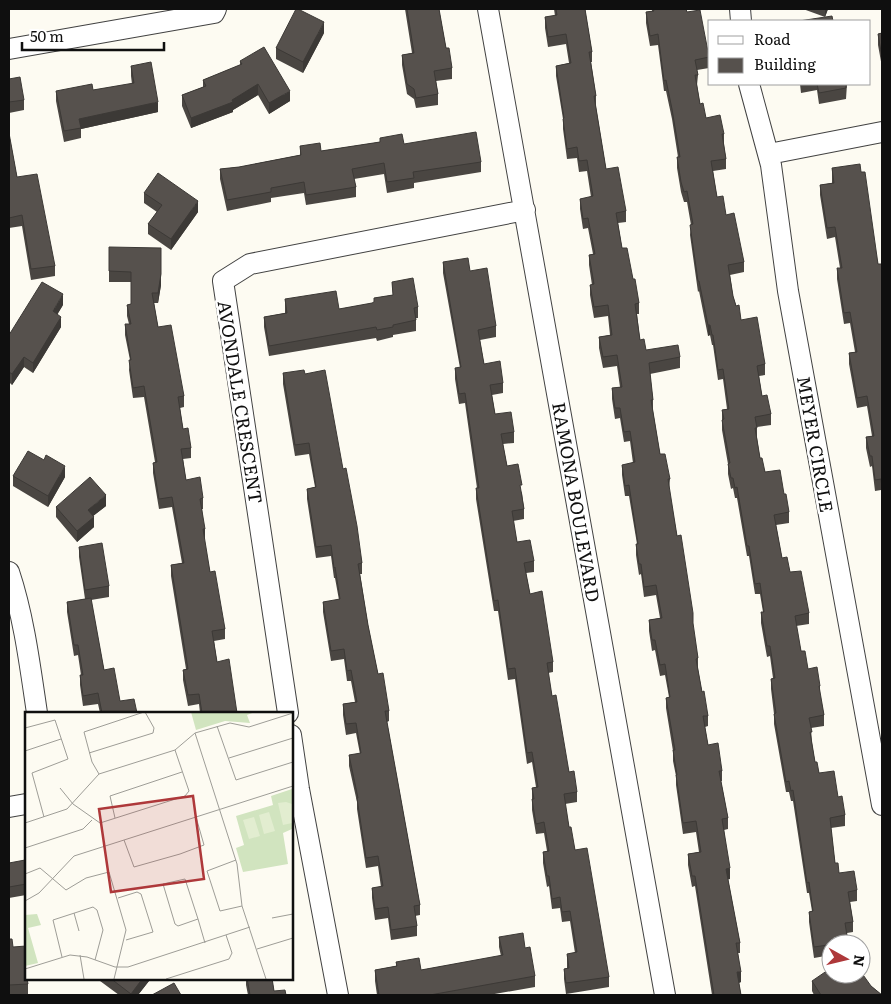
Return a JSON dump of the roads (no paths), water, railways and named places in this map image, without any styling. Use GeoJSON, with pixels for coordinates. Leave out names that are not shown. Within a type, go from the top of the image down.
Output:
{"type":"FeatureCollection","features":[{"type":"Feature","properties":{"kind":"street"},"geometry":{"type":"LineString","coordinates":[[9,49],[164,23],[214,13],[216,9]]}},
{"type":"Feature","properties":{"kind":"street","name":"RAMONA BOULEVARD"},"geometry":{"type":"LineString","coordinates":[[488,9],[665,995]]}},
{"type":"Feature","properties":{"kind":"street","name":"MEYER CIRCLE"},"geometry":{"type":"LineString","coordinates":[[749,85],[768,154],[788,291],[882,805]]}},
{"type":"Feature","properties":{"kind":"street"},"geometry":{"type":"LineString","coordinates":[[768,154],[882,132]]}},
{"type":"Feature","properties":{"kind":"street","name":"AVONDALE CRESCENT"},"geometry":{"type":"LineString","coordinates":[[288,712],[223,281],[250,264],[525,210]]}},
{"type":"Feature","properties":{"kind":"street"},"geometry":{"type":"LineString","coordinates":[[9,572],[23,624],[37,712]]}},
{"type":"Feature","properties":{"kind":"street"},"geometry":{"type":"LineString","coordinates":[[292,742],[299,789],[338,995]]}},
{"type":"Feature","properties":{"kind":"street"},"geometry":{"type":"LineString","coordinates":[[9,807],[25,804]]}}]}
